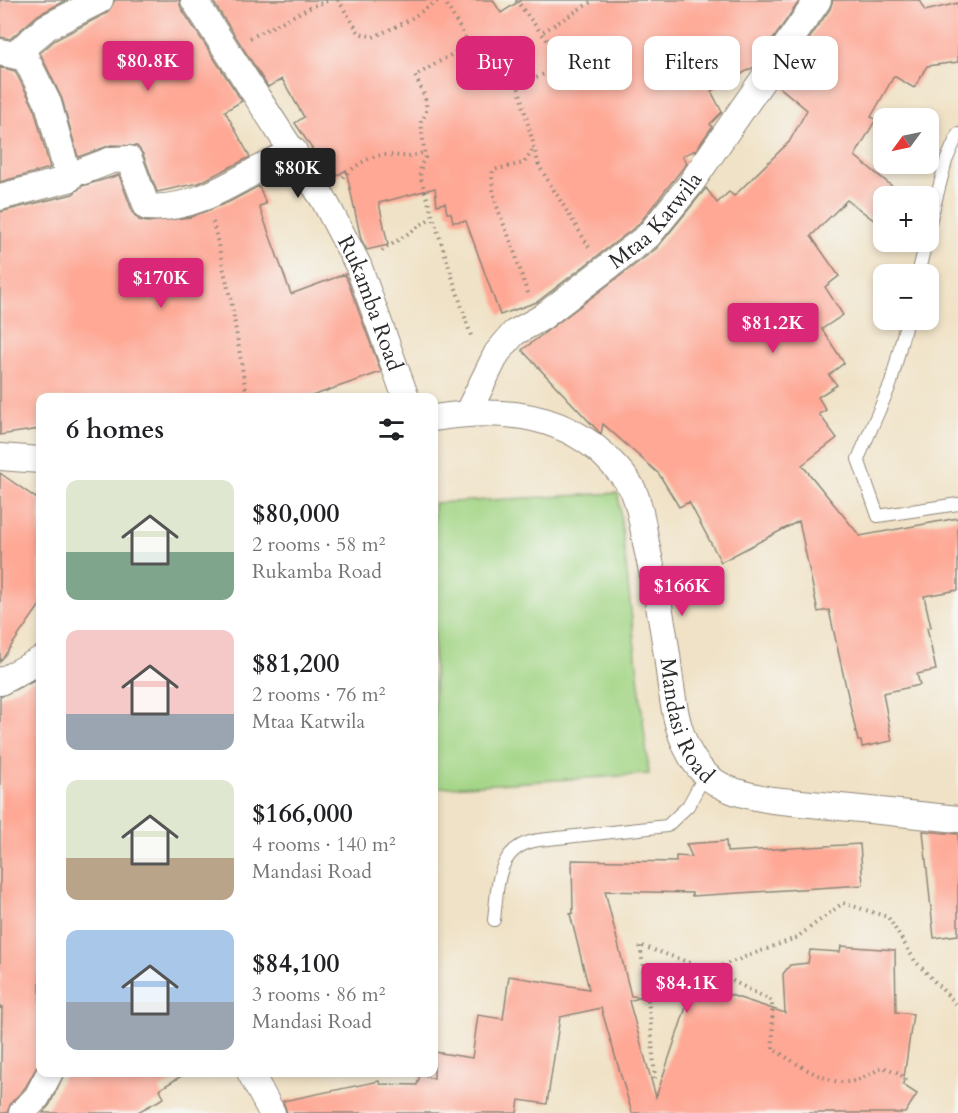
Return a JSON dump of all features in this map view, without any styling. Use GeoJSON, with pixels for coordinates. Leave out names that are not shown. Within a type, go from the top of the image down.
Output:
{"type":"FeatureCollection","features":[{"type":"Feature","properties":{"kind":"street"},"geometry":{"type":"LineString","coordinates":[[0,197],[69,179],[48,103],[21,49],[30,40],[74,11],[100,0]]}},
{"type":"Feature","properties":{"kind":"street","name":"Rukamba Road"},"geometry":{"type":"LineString","coordinates":[[194,0],[324,200],[358,265],[404,393]]}},
{"type":"Feature","properties":{"kind":"street","name":"Mtaa Katwila"},"geometry":{"type":"LineString","coordinates":[[468,412],[497,353],[514,333],[541,318],[648,236],[689,186],[818,0]]}},
{"type":"Feature","properties":{"kind":"street"},"geometry":{"type":"LineString","coordinates":[[0,52],[26,58]]}},
{"type":"Feature","properties":{"kind":"street"},"geometry":{"type":"LineString","coordinates":[[82,171],[112,160],[129,159],[147,207],[202,199],[294,152]]}},
{"type":"Feature","properties":{"kind":"street","name":"Mandasi Road"},"geometry":{"type":"LineString","coordinates":[[438,417],[468,412],[499,413],[540,419],[571,430],[611,463],[633,491],[652,571],[672,698],[681,732],[692,759],[705,775],[717,784],[744,795],[772,800],[958,819]]}},
{"type":"Feature","properties":{"kind":"street"},"geometry":{"type":"LineString","coordinates":[[0,457],[36,460]]}},
{"type":"Feature","properties":{"kind":"street"},"geometry":{"type":"LineString","coordinates":[[0,682],[36,662]]}},
{"type":"Feature","properties":{"kind":"street"},"geometry":{"type":"LineString","coordinates":[[22,1113],[37,1097],[47,1077]]}},
{"type":"Feature","properties":{"kind":"street"},"geometry":{"type":"LineString","coordinates":[[253,1077],[273,1113]]}},
{"type":"Feature","properties":{"kind":"lane"},"geometry":{"type":"LineString","coordinates":[[939,188],[946,161],[958,134]]}},
{"type":"Feature","properties":{"kind":"lane"},"geometry":{"type":"LineString","coordinates":[[904,330],[891,383],[858,459],[878,516],[958,504]]}},
{"type":"Feature","properties":{"kind":"lane"},"geometry":{"type":"LineString","coordinates":[[494,920],[499,880],[506,859],[519,845],[539,840],[667,826],[688,806],[705,775]]}},
{"type":"Feature","properties":{"kind":"path"},"geometry":{"type":"LineString","coordinates":[[226,51],[313,6],[330,0]]}},
{"type":"Feature","properties":{"kind":"path"},"geometry":{"type":"LineString","coordinates":[[338,0],[359,33],[373,37],[404,23],[439,0]]}},
{"type":"Feature","properties":{"kind":"path"},"geometry":{"type":"LineString","coordinates":[[444,0],[469,44],[415,76],[428,104],[426,116],[421,121],[425,158],[420,176],[431,218],[472,341]]}},
{"type":"Feature","properties":{"kind":"path"},"geometry":{"type":"LineString","coordinates":[[516,0],[556,51],[559,61],[553,70],[518,85],[533,149],[551,188],[559,195],[578,231],[606,270]]}},
{"type":"Feature","properties":{"kind":"path"},"geometry":{"type":"LineString","coordinates":[[541,33],[594,0]]}},
{"type":"Feature","properties":{"kind":"path"},"geometry":{"type":"LineString","coordinates":[[533,149],[524,163],[494,170],[492,178],[500,219],[508,235],[519,274],[541,318]]}},
{"type":"Feature","properties":{"kind":"path"},"geometry":{"type":"LineString","coordinates":[[324,200],[351,169],[360,164],[388,154],[410,158],[424,152]]}},
{"type":"Feature","properties":{"kind":"path"},"geometry":{"type":"LineString","coordinates":[[202,199],[212,219],[225,274],[246,393]]}},
{"type":"Feature","properties":{"kind":"path"},"geometry":{"type":"LineString","coordinates":[[358,265],[431,218]]}},
{"type":"Feature","properties":{"kind":"path"},"geometry":{"type":"LineString","coordinates":[[711,970],[796,938],[843,903],[888,917],[915,961],[958,1006]]}},
{"type":"Feature","properties":{"kind":"path"},"geometry":{"type":"LineString","coordinates":[[655,1079],[651,1016],[640,945],[711,970],[772,1001],[773,1049],[811,1072],[845,1083],[867,1076],[882,1067],[898,1073],[908,1081]]}},
{"type":"Feature","properties":{"kind":"green space"},"geometry":{"type":"Polygon","coordinates":[[[618,493],[649,774],[438,788],[438,503],[618,493]]]}},
{"type":"Feature","properties":{"kind":"building"},"geometry":{"type":"Polygon","coordinates":[[[0,0],[67,0],[38,15],[10,39],[0,37],[0,0]]]}},
{"type":"Feature","properties":{"kind":"building"},"geometry":{"type":"Polygon","coordinates":[[[115,0],[179,0],[181,8],[242,101],[225,111],[250,157],[199,183],[157,192],[143,154],[137,146],[111,145],[78,157],[62,99],[40,53],[55,40],[107,13],[115,0]]]}},
{"type":"Feature","properties":{"kind":"building"},"geometry":{"type":"Polygon","coordinates":[[[212,0],[493,0],[501,13],[521,0],[800,0],[775,36],[752,36],[752,68],[740,75],[740,36],[644,36],[644,90],[713,90],[711,91],[722,112],[710,124],[712,127],[696,150],[682,156],[687,163],[638,225],[537,302],[500,315],[466,221],[453,222],[451,213],[447,213],[445,203],[437,205],[435,188],[379,203],[388,245],[367,250],[361,239],[346,170],[332,179],[295,123],[304,117],[282,79],[268,87],[212,0]]]}},
{"type":"Feature","properties":{"kind":"building"},"geometry":{"type":"Polygon","coordinates":[[[833,0],[919,0],[925,11],[958,3],[958,62],[927,66],[914,88],[894,76],[876,108],[873,108],[871,117],[873,124],[855,156],[873,171],[873,174],[877,174],[892,186],[873,186],[873,220],[847,200],[811,236],[839,276],[825,287],[843,315],[822,329],[844,363],[829,375],[837,385],[818,397],[826,410],[819,414],[837,438],[802,465],[860,536],[958,518],[958,590],[924,596],[931,627],[927,628],[936,670],[917,674],[920,685],[883,693],[892,741],[862,747],[861,741],[858,741],[829,610],[818,612],[799,521],[721,562],[689,502],[679,507],[659,474],[603,424],[601,434],[522,350],[657,248],[706,188],[717,203],[729,192],[734,196],[789,142],[807,110],[783,90],[838,90],[838,36],[811,36],[830,9],[833,0]]]}},
{"type":"Feature","properties":{"kind":"building"},"geometry":{"type":"Polygon","coordinates":[[[0,67],[15,71],[34,108],[50,168],[0,182],[0,67]]]}},
{"type":"Feature","properties":{"kind":"building"},"geometry":{"type":"Polygon","coordinates":[[[119,175],[133,213],[139,220],[147,222],[191,217],[229,202],[259,186],[266,204],[259,206],[291,294],[345,274],[381,372],[320,393],[36,393],[36,430],[0,435],[0,212],[73,194],[82,186],[119,175]]]}},
{"type":"Feature","properties":{"kind":"building"},"geometry":{"type":"Polygon","coordinates":[[[0,473],[36,498],[36,611],[0,662],[0,473]]]}},
{"type":"Feature","properties":{"kind":"building"},"geometry":{"type":"Polygon","coordinates":[[[36,679],[36,1068],[25,1088],[11,1103],[7,1113],[0,1113],[2,1007],[0,1008],[0,697],[36,679]]]}},
{"type":"Feature","properties":{"kind":"building"},"geometry":{"type":"Polygon","coordinates":[[[923,831],[958,834],[958,935],[934,938],[923,831]]]}},
{"type":"Feature","properties":{"kind":"building"},"geometry":{"type":"Polygon","coordinates":[[[726,841],[727,852],[860,844],[863,885],[692,896],[692,893],[605,891],[631,996],[642,997],[629,1001],[656,1097],[694,983],[785,1013],[783,974],[790,965],[808,963],[810,950],[840,952],[841,946],[895,950],[896,1012],[913,1014],[903,1085],[917,1094],[905,1113],[632,1113],[601,1008],[560,1017],[547,1104],[519,1100],[517,1113],[287,1113],[283,1101],[379,1081],[380,1084],[417,1085],[419,1077],[434,1079],[438,1077],[438,1053],[472,1058],[478,1015],[503,1019],[509,976],[589,989],[570,914],[573,913],[572,860],[676,862],[676,856],[692,857],[686,844],[726,841]]]}},
{"type":"Feature","properties":{"kind":"building"},"geometry":{"type":"Polygon","coordinates":[[[63,1077],[180,1077],[160,1089],[164,1098],[136,1113],[43,1113],[50,1104],[63,1077]]]}}]}
